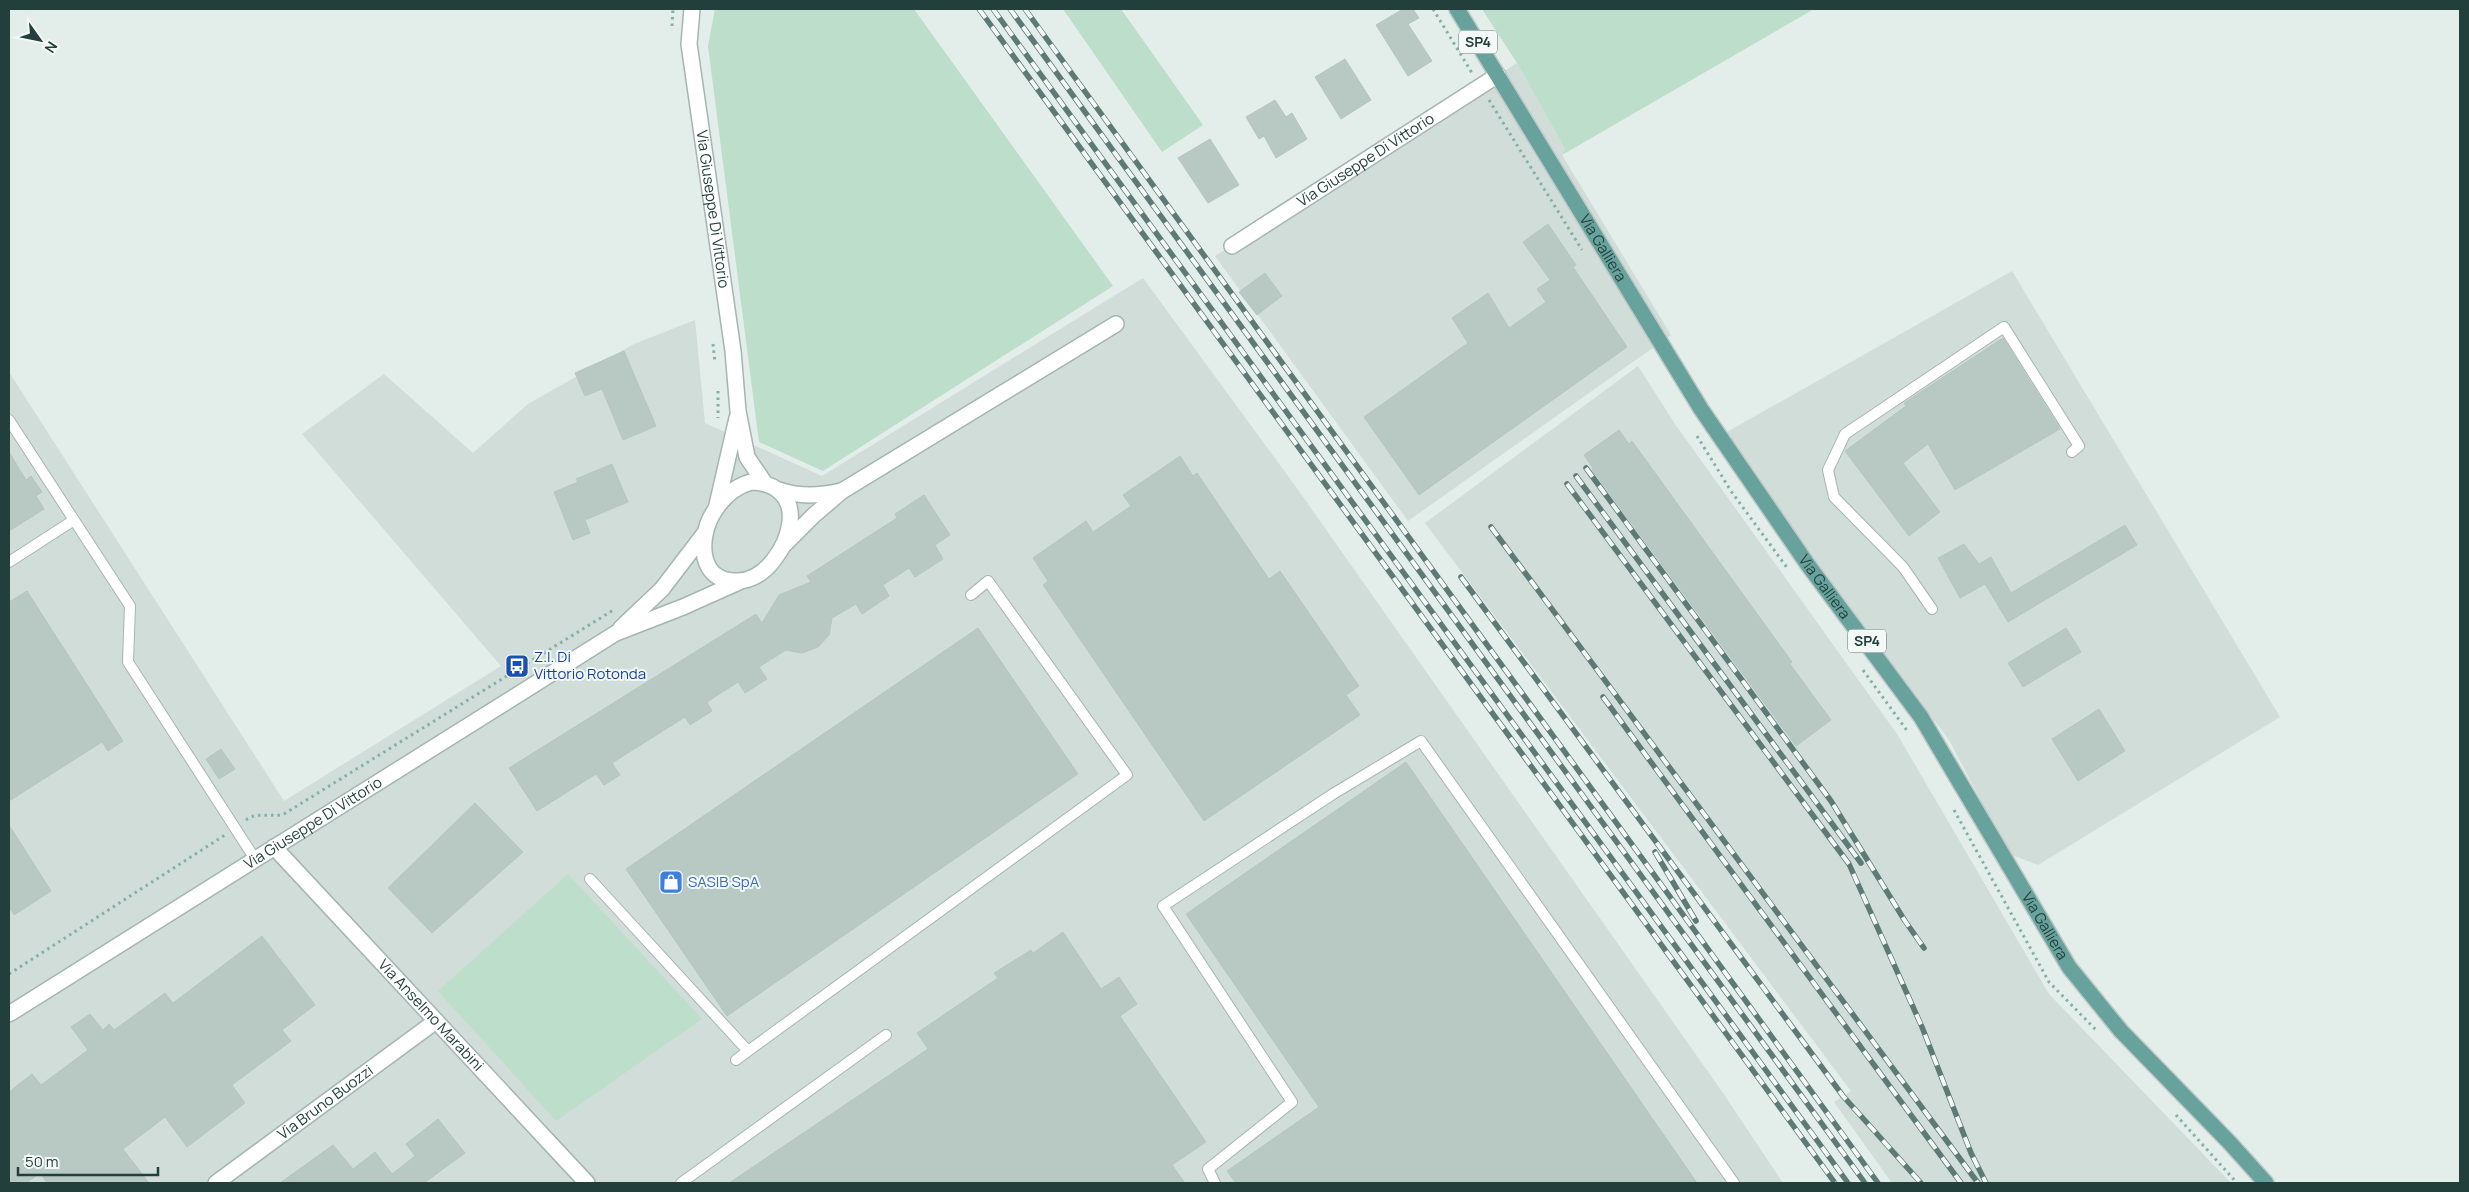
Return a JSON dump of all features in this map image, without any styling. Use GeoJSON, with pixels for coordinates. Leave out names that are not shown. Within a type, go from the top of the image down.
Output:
{"type":"FeatureCollection","features":[{"type":"Feature","properties":{"kind":"main road","name":"Via Galliera"},"geometry":{"type":"LineString","coordinates":[[1457,9],[1711,424],[1808,565],[1921,717],[2068,967],[2121,1031],[2229,1142],[2266,1183]]}},
{"type":"Feature","properties":{"kind":"street","name":"Via Giuseppe Di Vittorio"},"geometry":{"type":"LineString","coordinates":[[692,9],[689,44],[733,351],[738,411],[747,457],[764,482],[779,490],[794,495],[807,496],[842,491]]}},
{"type":"Feature","properties":{"kind":"street","name":"Via Giuseppe Di Vittorio"},"geometry":{"type":"LineString","coordinates":[[1232,246],[1498,75]]}},
{"type":"Feature","properties":{"kind":"street","name":"Via Giuseppe Di Vittorio"},"geometry":{"type":"LineString","coordinates":[[9,1014],[616,633],[756,576],[766,568],[783,546],[814,514],[842,491],[1116,324]]}},
{"type":"Feature","properties":{"kind":"street","name":"Via Giuseppe Di Vittorio"},"geometry":{"type":"LineString","coordinates":[[616,633],[662,589],[704,534],[716,507],[738,411]]}},
{"type":"Feature","properties":{"kind":"street","name":"Via Giuseppe Di Vittorio"},"geometry":{"type":"LineString","coordinates":[[716,507],[739,485],[751,482],[764,482]]}},
{"type":"Feature","properties":{"kind":"street","name":"Via Giuseppe Di Vittorio"},"geometry":{"type":"LineString","coordinates":[[779,490],[786,498],[791,510],[788,532],[783,546]]}},
{"type":"Feature","properties":{"kind":"street","name":"Via Giuseppe Di Vittorio"},"geometry":{"type":"LineString","coordinates":[[704,534],[704,556],[711,569],[725,579],[739,582]]}},
{"type":"Feature","properties":{"kind":"street","name":"Via Anselmo Marabini"},"geometry":{"type":"LineString","coordinates":[[274,846],[587,1183]]}},
{"type":"Feature","properties":{"kind":"street","name":"Via Bruno Buozzi"},"geometry":{"type":"LineString","coordinates":[[216,1183],[436,1021]]}},
{"type":"Feature","properties":{"kind":"lane"},"geometry":{"type":"LineString","coordinates":[[1932,609],[1903,567],[1834,497],[1828,470],[1845,434],[2004,327],[2079,446],[2072,452]]}},
{"type":"Feature","properties":{"kind":"lane"},"geometry":{"type":"LineString","coordinates":[[9,420],[130,606],[128,662],[255,859]]}},
{"type":"Feature","properties":{"kind":"lane"},"geometry":{"type":"LineString","coordinates":[[9,562],[74,520]]}},
{"type":"Feature","properties":{"kind":"lane"},"geometry":{"type":"LineString","coordinates":[[736,1060],[1127,775],[988,581],[971,594]]}},
{"type":"Feature","properties":{"kind":"lane"},"geometry":{"type":"LineString","coordinates":[[1216,1183],[1208,1168],[1292,1102],[1163,906],[1332,794],[1421,742],[1734,1183]]}},
{"type":"Feature","properties":{"kind":"lane"},"geometry":{"type":"LineString","coordinates":[[590,879],[748,1051]]}},
{"type":"Feature","properties":{"kind":"lane"},"geometry":{"type":"LineString","coordinates":[[681,1183],[886,1036]]}},
{"type":"Feature","properties":{"kind":"path"},"geometry":{"type":"LineString","coordinates":[[672,9],[673,36]]}},
{"type":"Feature","properties":{"kind":"path"},"geometry":{"type":"LineString","coordinates":[[713,340],[716,367]]}},
{"type":"Feature","properties":{"kind":"path"},"geometry":{"type":"LineString","coordinates":[[717,385],[718,422]]}},
{"type":"Feature","properties":{"kind":"path"},"geometry":{"type":"LineString","coordinates":[[9,974],[235,829],[250,817],[262,815],[274,817],[284,814],[616,609]]}},
{"type":"Feature","properties":{"kind":"shaded area"},"geometry":{"type":"Polygon","coordinates":[[[1517,63],[1565,149],[1562,155],[1671,335],[1408,521],[1215,256],[1517,63]]]}},
{"type":"Feature","properties":{"kind":"shaded area"},"geometry":{"type":"Polygon","coordinates":[[[2012,271],[2280,717],[2038,865],[2009,854],[1949,740],[1759,488],[1727,432],[2012,271]]]}},
{"type":"Feature","properties":{"kind":"shaded area"},"geometry":{"type":"Polygon","coordinates":[[[1143,278],[1296,487],[1723,1093],[1783,1183],[9,1183],[9,372],[284,801],[501,666],[302,434],[384,374],[473,453],[528,404],[634,344],[695,320],[705,423],[822,476],[1143,278]]]}},
{"type":"Feature","properties":{"kind":"shaded area"},"geometry":{"type":"Polygon","coordinates":[[[1638,366],[1675,424],[1897,734],[2049,994],[2231,1183],[1892,1183],[1834,1102],[1851,1091],[1425,523],[1638,366]]]}},
{"type":"Feature","properties":{"kind":"green space"},"geometry":{"type":"Polygon","coordinates":[[[715,9],[914,9],[1113,286],[823,471],[759,442],[708,46],[715,9]]]}},
{"type":"Feature","properties":{"kind":"green space"},"geometry":{"type":"Polygon","coordinates":[[[1063,9],[1121,9],[1203,125],[1162,152],[1063,9]]]}},
{"type":"Feature","properties":{"kind":"green space"},"geometry":{"type":"Polygon","coordinates":[[[1482,9],[1814,9],[1562,155],[1565,149],[1517,63],[1482,9]]]}},
{"type":"Feature","properties":{"kind":"green space"},"geometry":{"type":"Polygon","coordinates":[[[568,874],[702,1019],[556,1121],[438,991],[568,874]]]}},
{"type":"Feature","properties":{"kind":"building"},"geometry":{"type":"Polygon","coordinates":[[[1403,9],[1413,9],[1419,18],[1408,24],[1432,61],[1408,76],[1376,25],[1403,9]]]}},
{"type":"Feature","properties":{"kind":"building"},"geometry":{"type":"Polygon","coordinates":[[[1345,59],[1371,100],[1341,119],[1315,77],[1345,59]]]}},
{"type":"Feature","properties":{"kind":"building"},"geometry":{"type":"Polygon","coordinates":[[[1275,100],[1286,117],[1292,113],[1307,139],[1276,158],[1264,136],[1259,139],[1246,117],[1275,100]]]}},
{"type":"Feature","properties":{"kind":"building"},"geometry":{"type":"Polygon","coordinates":[[[1210,139],[1239,185],[1208,203],[1178,158],[1210,139]]]}},
{"type":"Feature","properties":{"kind":"building"},"geometry":{"type":"Polygon","coordinates":[[[1548,224],[1576,265],[1573,267],[1627,347],[1419,495],[1364,417],[1468,343],[1452,318],[1488,293],[1509,328],[1546,302],[1537,289],[1550,280],[1523,242],[1548,224]]]}},
{"type":"Feature","properties":{"kind":"building"},"geometry":{"type":"Polygon","coordinates":[[[1265,273],[1282,296],[1257,315],[1239,292],[1265,273]]]}},
{"type":"Feature","properties":{"kind":"building"},"geometry":{"type":"Polygon","coordinates":[[[2003,338],[2060,429],[1955,490],[1928,444],[1903,463],[1940,512],[1909,536],[1845,451],[1906,406],[1904,403],[2003,338]]]}},
{"type":"Feature","properties":{"kind":"building"},"geometry":{"type":"Polygon","coordinates":[[[624,351],[656,426],[623,440],[602,389],[585,396],[575,373],[624,351]]]}},
{"type":"Feature","properties":{"kind":"building"},"geometry":{"type":"Polygon","coordinates":[[[1619,430],[1629,444],[1632,441],[1792,662],[1790,664],[1831,720],[1796,746],[1592,470],[1593,468],[1584,455],[1619,430]]]}},
{"type":"Feature","properties":{"kind":"building"},"geometry":{"type":"Polygon","coordinates":[[[9,452],[26,480],[31,476],[42,492],[36,496],[44,509],[9,531],[9,452]]]}},
{"type":"Feature","properties":{"kind":"building"},"geometry":{"type":"Polygon","coordinates":[[[1180,456],[1193,476],[1197,473],[1269,579],[1280,571],[1359,686],[1346,695],[1360,715],[1204,821],[1043,585],[1048,581],[1033,558],[1086,521],[1093,532],[1131,506],[1123,495],[1180,456]]]}},
{"type":"Feature","properties":{"kind":"building"},"geometry":{"type":"Polygon","coordinates":[[[612,464],[628,502],[585,520],[590,533],[573,540],[554,492],[578,482],[576,479],[612,464]]]}},
{"type":"Feature","properties":{"kind":"building"},"geometry":{"type":"Polygon","coordinates":[[[924,495],[950,535],[935,545],[943,559],[915,577],[909,568],[883,585],[889,596],[862,614],[856,604],[832,618],[829,635],[818,647],[802,653],[786,650],[759,667],[767,679],[745,693],[738,682],[707,702],[712,711],[690,725],[685,717],[612,763],[620,775],[604,785],[596,774],[537,811],[509,768],[756,614],[762,623],[779,595],[811,582],[807,576],[897,518],[895,514],[924,495]]]}},
{"type":"Feature","properties":{"kind":"building"},"geometry":{"type":"Polygon","coordinates":[[[2125,525],[2137,545],[2008,622],[1985,584],[1960,598],[1938,558],[1964,544],[1979,564],[1991,557],[2011,593],[2125,525]]]}},
{"type":"Feature","properties":{"kind":"building"},"geometry":{"type":"Polygon","coordinates":[[[27,591],[123,741],[108,751],[102,742],[9,801],[9,602],[27,591]]]}},
{"type":"Feature","properties":{"kind":"building"},"geometry":{"type":"Polygon","coordinates":[[[978,628],[1078,774],[727,1016],[626,869],[978,628]]]}},
{"type":"Feature","properties":{"kind":"building"},"geometry":{"type":"Polygon","coordinates":[[[2066,628],[2081,652],[2023,687],[2008,663],[2066,628]]]}},
{"type":"Feature","properties":{"kind":"building"},"geometry":{"type":"Polygon","coordinates":[[[2099,709],[2125,751],[2078,781],[2052,739],[2099,709]]]}},
{"type":"Feature","properties":{"kind":"building"},"geometry":{"type":"Polygon","coordinates":[[[221,749],[235,769],[219,779],[206,759],[221,749]]]}},
{"type":"Feature","properties":{"kind":"building"},"geometry":{"type":"Polygon","coordinates":[[[1406,762],[1697,1183],[1236,1183],[1227,1171],[1319,1107],[1186,914],[1406,762]]]}},
{"type":"Feature","properties":{"kind":"building"},"geometry":{"type":"Polygon","coordinates":[[[475,803],[523,852],[432,933],[388,888],[475,803]]]}},
{"type":"Feature","properties":{"kind":"building"},"geometry":{"type":"Polygon","coordinates":[[[9,825],[51,891],[14,915],[9,907],[9,825]]]}},
{"type":"Feature","properties":{"kind":"building"},"geometry":{"type":"Polygon","coordinates":[[[1063,932],[1101,989],[1119,977],[1137,1004],[1120,1016],[1206,1142],[1172,1165],[1185,1183],[729,1183],[928,1049],[917,1033],[998,978],[994,973],[1031,950],[1033,953],[1063,932]]]}},
{"type":"Feature","properties":{"kind":"building"},"geometry":{"type":"Polygon","coordinates":[[[262,936],[315,1005],[282,1030],[291,1041],[232,1085],[245,1103],[187,1147],[165,1117],[123,1149],[149,1183],[47,1183],[40,1173],[26,1183],[9,1183],[9,1092],[32,1074],[41,1085],[88,1050],[71,1027],[90,1014],[103,1030],[109,1024],[114,1030],[165,993],[173,1003],[262,936]]]}},
{"type":"Feature","properties":{"kind":"building"},"geometry":{"type":"Polygon","coordinates":[[[438,1119],[465,1153],[424,1183],[280,1183],[333,1145],[353,1169],[375,1152],[392,1174],[415,1156],[406,1144],[438,1119]]]}},
{"type":"Feature","properties":{"kind":"railway"},"geometry":{"type":"LineString","coordinates":[[979,9],[1835,1183]]}},
{"type":"Feature","properties":{"kind":"railway"},"geometry":{"type":"LineString","coordinates":[[993,9],[1848,1183]]}},
{"type":"Feature","properties":{"kind":"railway"},"geometry":{"type":"LineString","coordinates":[[1010,9],[1865,1183]]}},
{"type":"Feature","properties":{"kind":"railway"},"geometry":{"type":"LineString","coordinates":[[1025,9],[1878,1183]]}},
{"type":"Feature","properties":{"kind":"railway"},"geometry":{"type":"LineString","coordinates":[[1586,468],[1831,801],[1905,921],[1924,948]]}},
{"type":"Feature","properties":{"kind":"railway"},"geometry":{"type":"LineString","coordinates":[[1576,476],[1861,863]]}},
{"type":"Feature","properties":{"kind":"railway"},"geometry":{"type":"LineString","coordinates":[[1567,484],[1849,864],[1922,1027],[1971,1153],[1986,1183]]}},
{"type":"Feature","properties":{"kind":"railway"},"geometry":{"type":"LineString","coordinates":[[1491,527],[1978,1183]]}},
{"type":"Feature","properties":{"kind":"railway"},"geometry":{"type":"LineString","coordinates":[[1461,577],[1843,1096],[1921,1183]]}},
{"type":"Feature","properties":{"kind":"railway"},"geometry":{"type":"LineString","coordinates":[[1603,697],[1961,1183]]}},
{"type":"Feature","properties":{"kind":"railway"},"geometry":{"type":"LineString","coordinates":[[1655,852],[1696,921]]}},
{"type":"Feature","properties":{"kind":"place","name":"Z.I. Di Vittorio Rotonda"},"geometry":{"type":"Point","coordinates":[517,666]}},
{"type":"Feature","properties":{"kind":"place","name":"SASIB SpA"},"geometry":{"type":"Point","coordinates":[671,882]}}]}
